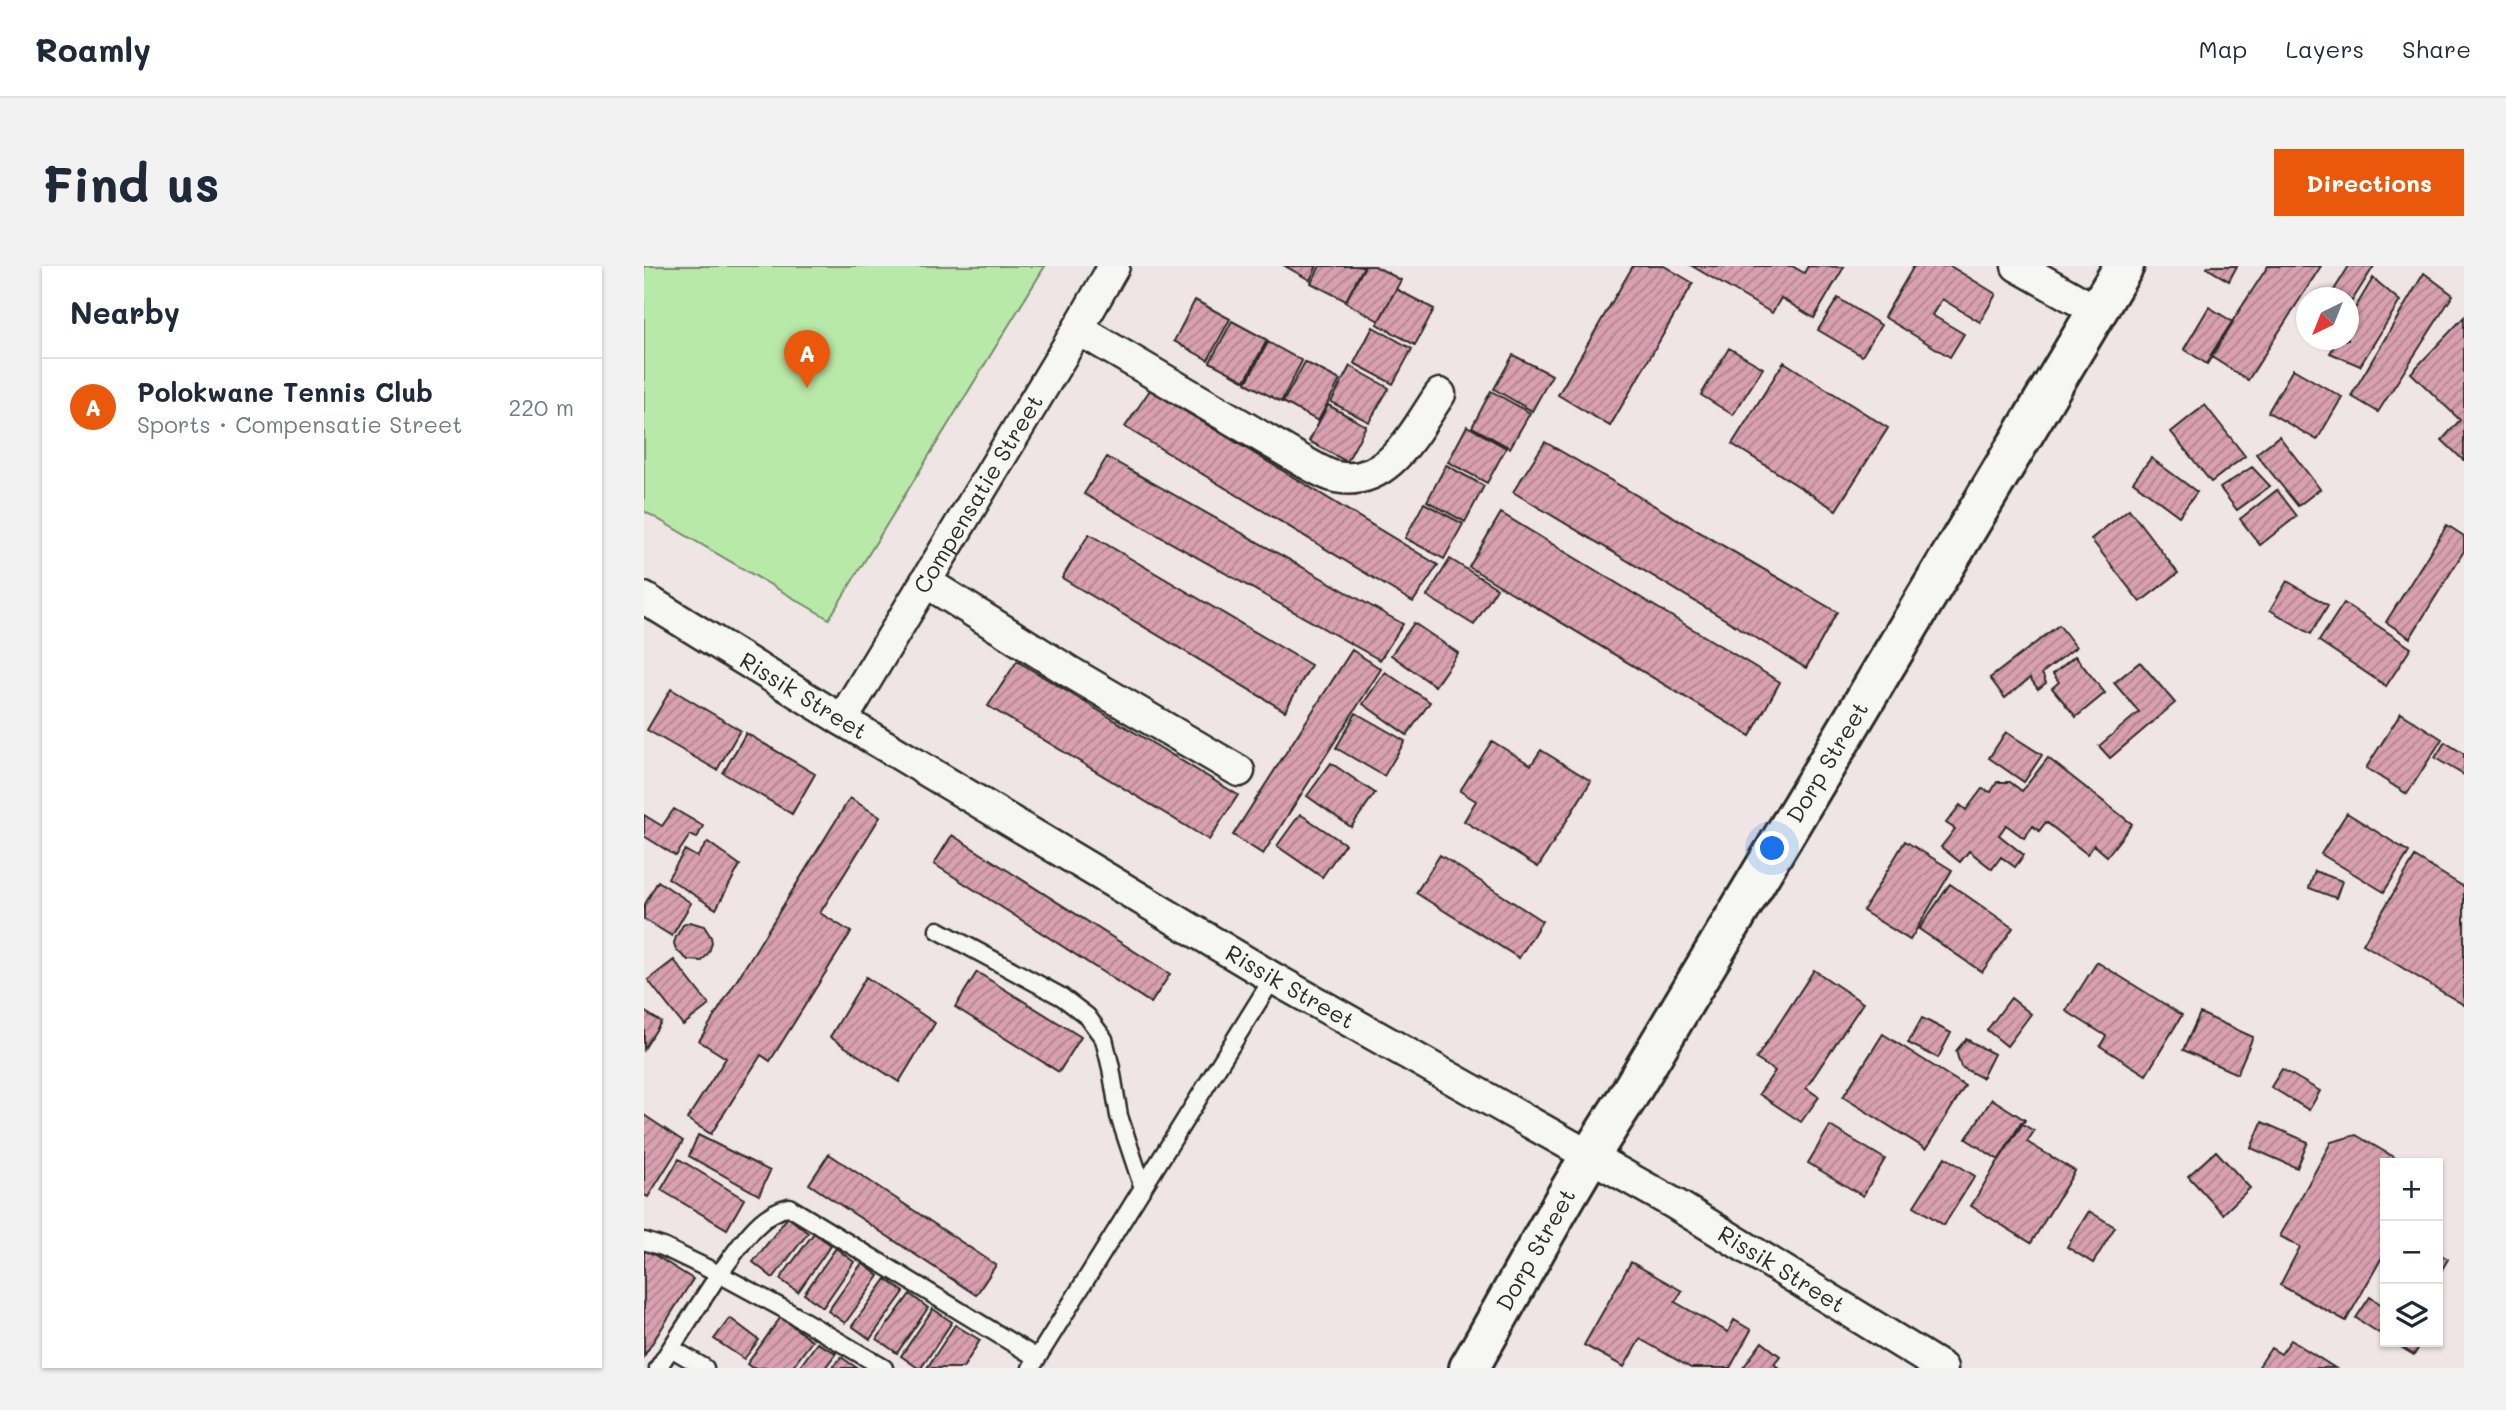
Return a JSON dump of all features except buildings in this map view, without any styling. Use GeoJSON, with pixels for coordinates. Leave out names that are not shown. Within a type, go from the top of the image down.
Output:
{"type":"FeatureCollection","features":[{"type":"Feature","properties":{"kind":"street","name":"Compensatie Street"},"geometry":{"type":"LineString","coordinates":[[842,720],[1114,266]]}},
{"type":"Feature","properties":{"kind":"street"},"geometry":{"type":"LineString","coordinates":[[2017,266],[2097,312]]}},
{"type":"Feature","properties":{"kind":"street","name":"Dorp Street"},"geometry":{"type":"LineString","coordinates":[[1469,1368],[1589,1156],[1634,1086],[2124,266]]}},
{"type":"Feature","properties":{"kind":"street"},"geometry":{"type":"LineString","coordinates":[[1078,329],[1306,463],[1335,477],[1358,478],[1378,472],[1394,460],[1440,394]]}},
{"type":"Feature","properties":{"kind":"street"},"geometry":{"type":"LineString","coordinates":[[926,582],[1070,672],[1239,771]]}},
{"type":"Feature","properties":{"kind":"street","name":"Rissik Street"},"geometry":{"type":"LineString","coordinates":[[644,598],[1273,978],[1675,1204],[1942,1368]]}},
{"type":"Feature","properties":{"kind":"lane"},"geometry":{"type":"LineString","coordinates":[[938,930],[1062,997],[1087,1016],[1104,1040],[1119,1115],[1143,1188]]}},
{"type":"Feature","properties":{"kind":"lane"},"geometry":{"type":"LineString","coordinates":[[658,1368],[719,1275],[764,1218],[789,1207],[1034,1363],[1273,978]]}},
{"type":"Feature","properties":{"kind":"lane"},"geometry":{"type":"LineString","coordinates":[[644,1241],[663,1247],[782,1308],[884,1368]]}},
{"type":"Feature","properties":{"kind":"lane"},"geometry":{"type":"LineString","coordinates":[[671,1348],[705,1368]]}},
{"type":"Feature","properties":{"kind":"green space"},"geometry":{"type":"Polygon","coordinates":[[[644,266],[1045,266],[829,619],[644,511],[644,266]]]}},
{"type":"Feature","properties":{"kind":"place","name":"Polokwane Tennis Club"},"geometry":{"type":"Point","coordinates":[807,388]}}]}
